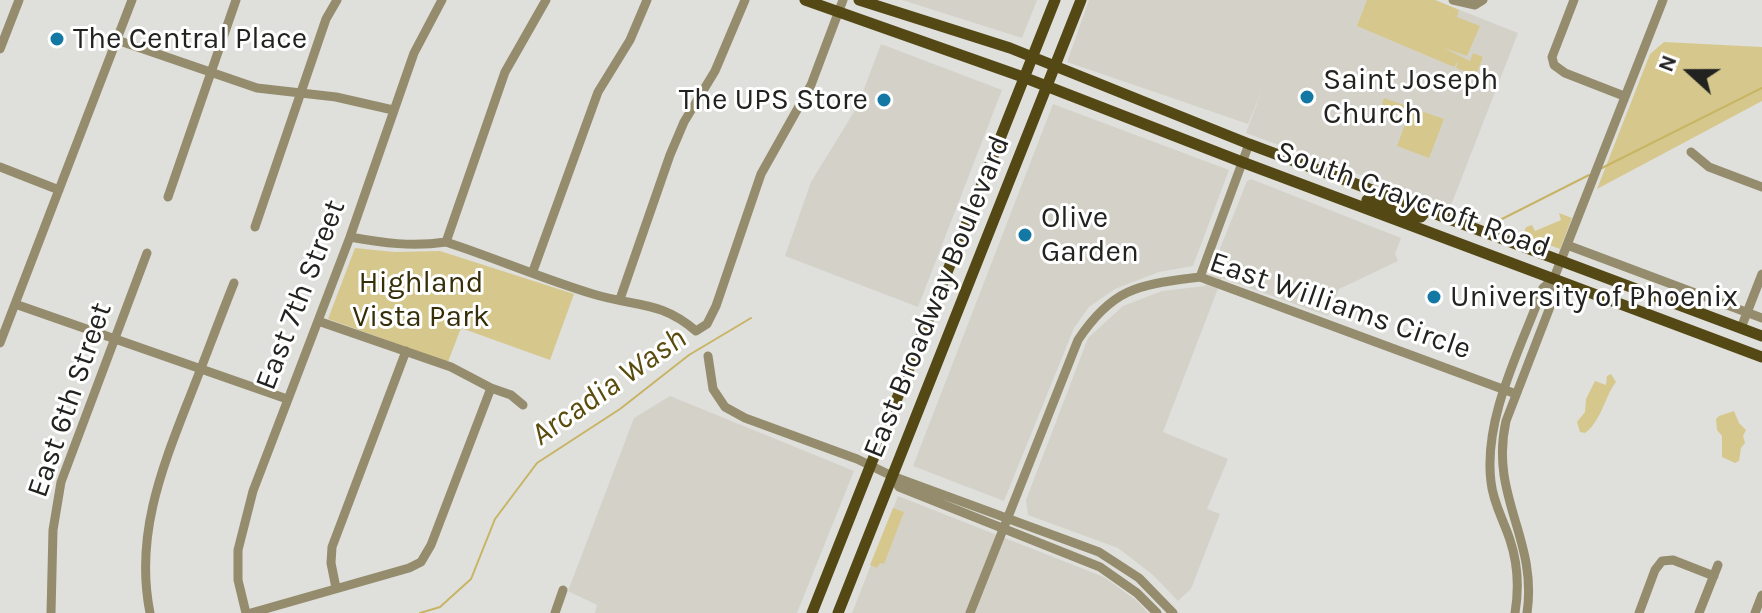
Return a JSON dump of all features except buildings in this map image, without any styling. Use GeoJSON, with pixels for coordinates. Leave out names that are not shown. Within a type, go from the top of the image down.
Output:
{"type":"FeatureCollection","features":[{"type":"Feature","properties":{"kind":"main road","name":"South Craycroft Road"},"geometry":{"type":"LineString","coordinates":[[805,0],[841,6],[1242,162],[1762,357]]}},
{"type":"Feature","properties":{"kind":"main road","name":"South Craycroft Road"},"geometry":{"type":"LineString","coordinates":[[859,0],[1032,57],[1249,144],[1762,336]]}},
{"type":"Feature","properties":{"kind":"main road","name":"East Broadway Boulevard"},"geometry":{"type":"LineString","coordinates":[[812,613],[1055,0]]}},
{"type":"Feature","properties":{"kind":"main road","name":"East Broadway Boulevard"},"geometry":{"type":"LineString","coordinates":[[838,613],[1081,0]]}},
{"type":"Feature","properties":{"kind":"main road"},"geometry":{"type":"LineString","coordinates":[[1343,199],[1361,198],[1413,217],[1421,217],[1427,210]]}},
{"type":"Feature","properties":{"kind":"street"},"geometry":{"type":"LineString","coordinates":[[0,49],[19,0]]}},
{"type":"Feature","properties":{"kind":"street"},"geometry":{"type":"LineString","coordinates":[[0,343],[132,0]]}},
{"type":"Feature","properties":{"kind":"street"},"geometry":{"type":"LineString","coordinates":[[168,197],[236,0]]}},
{"type":"Feature","properties":{"kind":"street"},"geometry":{"type":"LineString","coordinates":[[255,227],[299,93],[326,19],[337,0]]}},
{"type":"Feature","properties":{"kind":"street","name":"East 7th Street"},"geometry":{"type":"LineString","coordinates":[[249,613],[237,571],[240,533],[287,399],[350,237],[414,53],[442,0]]}},
{"type":"Feature","properties":{"kind":"street"},"geometry":{"type":"LineString","coordinates":[[446,242],[505,72],[546,0]]}},
{"type":"Feature","properties":{"kind":"street"},"geometry":{"type":"LineString","coordinates":[[533,271],[583,126],[598,92],[630,40],[647,0]]}},
{"type":"Feature","properties":{"kind":"street"},"geometry":{"type":"LineString","coordinates":[[620,299],[670,155],[684,122],[715,71],[745,0]]}},
{"type":"Feature","properties":{"kind":"street"},"geometry":{"type":"LineString","coordinates":[[1453,0],[1479,2]]}},
{"type":"Feature","properties":{"kind":"street"},"geometry":{"type":"LineString","coordinates":[[1574,0],[1552,57],[1554,65],[1565,73],[1624,96]]}},
{"type":"Feature","properties":{"kind":"street"},"geometry":{"type":"LineString","coordinates":[[1527,613],[1526,555],[1507,500],[1501,456],[1506,421],[1555,294],[1554,278],[1663,0]]}},
{"type":"Feature","properties":{"kind":"street"},"geometry":{"type":"LineString","coordinates":[[350,237],[389,245],[446,242],[590,293],[663,309],[681,318],[696,331],[707,324],[716,306],[761,174],[811,85],[841,6]]}},
{"type":"Feature","properties":{"kind":"street"},"geometry":{"type":"LineString","coordinates":[[117,40],[257,88],[336,97],[393,110]]}},
{"type":"Feature","properties":{"kind":"street"},"geometry":{"type":"LineString","coordinates":[[1200,277],[1249,144]]}},
{"type":"Feature","properties":{"kind":"street"},"geometry":{"type":"LineString","coordinates":[[1691,152],[1709,167],[1762,187]]}},
{"type":"Feature","properties":{"kind":"street"},"geometry":{"type":"LineString","coordinates":[[0,167],[59,190]]}},
{"type":"Feature","properties":{"kind":"street","name":"South Craycroft Road"},"geometry":{"type":"LineString","coordinates":[[1567,245],[1762,318]]}},
{"type":"Feature","properties":{"kind":"street","name":"East 6th Street"},"geometry":{"type":"LineString","coordinates":[[51,613],[53,530],[61,482],[147,253]]}},
{"type":"Feature","properties":{"kind":"street"},"geometry":{"type":"LineString","coordinates":[[1741,328],[1762,274]]}},
{"type":"Feature","properties":{"kind":"street","name":"East Williams Circle"},"geometry":{"type":"LineString","coordinates":[[970,613],[1078,340],[1095,315],[1115,297],[1153,283],[1200,277],[1516,394]]}},
{"type":"Feature","properties":{"kind":"street"},"geometry":{"type":"LineString","coordinates":[[1515,613],[1517,569],[1511,541],[1494,500],[1490,472],[1492,433],[1544,286],[1554,278]]}},
{"type":"Feature","properties":{"kind":"street"},"geometry":{"type":"LineString","coordinates":[[150,613],[144,567],[149,516],[167,455],[234,283]]}},
{"type":"Feature","properties":{"kind":"street"},"geometry":{"type":"LineString","coordinates":[[15,304],[287,399]]}},
{"type":"Feature","properties":{"kind":"street"},"geometry":{"type":"LineString","coordinates":[[318,321],[451,367],[511,395],[523,405]]}},
{"type":"Feature","properties":{"kind":"street"},"geometry":{"type":"LineString","coordinates":[[336,588],[331,563],[332,547],[406,351]]}},
{"type":"Feature","properties":{"kind":"street"},"geometry":{"type":"LineString","coordinates":[[708,356],[713,389],[725,407],[745,418],[892,476],[1110,557],[1139,578],[1173,613]]}},
{"type":"Feature","properties":{"kind":"street"},"geometry":{"type":"LineString","coordinates":[[249,613],[421,562],[491,388]]}},
{"type":"Feature","properties":{"kind":"street"},"geometry":{"type":"LineString","coordinates":[[892,476],[899,487],[1100,567],[1137,593],[1157,613]]}},
{"type":"Feature","properties":{"kind":"street"},"geometry":{"type":"LineString","coordinates":[[1639,613],[1655,570],[1662,561],[1673,560],[1714,576]]}},
{"type":"Feature","properties":{"kind":"street"},"geometry":{"type":"LineString","coordinates":[[1699,613],[1718,565]]}},
{"type":"Feature","properties":{"kind":"street"},"geometry":{"type":"LineString","coordinates":[[555,613],[563,590]]}},
{"type":"Feature","properties":{"kind":"street"},"geometry":{"type":"LineString","coordinates":[[1755,613],[1762,595]]}},
{"type":"Feature","properties":{"kind":"shaded area"},"geometry":{"type":"Polygon","coordinates":[[[902,0],[1037,0],[1022,38],[902,0]]]}},
{"type":"Feature","properties":{"kind":"shaded area"},"geometry":{"type":"Polygon","coordinates":[[[1089,0],[1435,0],[1518,33],[1450,208],[1246,133],[1262,90],[1248,124],[1067,62],[1089,0]]]}},
{"type":"Feature","properties":{"kind":"shaded area"},"geometry":{"type":"Polygon","coordinates":[[[881,44],[1002,90],[918,307],[785,256],[811,182],[857,107],[881,44]]]}},
{"type":"Feature","properties":{"kind":"shaded area"},"geometry":{"type":"Polygon","coordinates":[[[1053,104],[1229,170],[1193,266],[1159,272],[1115,289],[1089,307],[1074,328],[1004,501],[913,466],[1053,104]]]}},
{"type":"Feature","properties":{"kind":"shaded area"},"geometry":{"type":"Polygon","coordinates":[[[1251,179],[1401,238],[1395,254],[1398,261],[1339,289],[1328,316],[1222,278],[1163,432],[1228,459],[1207,509],[1220,514],[1191,589],[1178,601],[1153,575],[1118,548],[1028,515],[1026,500],[1088,338],[1123,306],[1162,291],[1205,286],[1247,181],[1251,179]]]}},
{"type":"Feature","properties":{"kind":"shaded area"},"geometry":{"type":"Polygon","coordinates":[[[670,396],[854,471],[797,613],[595,613],[597,605],[568,591],[634,418],[670,396]]]}},
{"type":"Feature","properties":{"kind":"shaded area"},"geometry":{"type":"Polygon","coordinates":[[[898,496],[1104,577],[1148,613],[852,613],[898,496]]]}},
{"type":"Feature","properties":{"kind":"green space"},"geometry":{"type":"Polygon","coordinates":[[[1367,0],[1435,0],[1459,10],[1457,17],[1480,26],[1467,56],[1444,48],[1470,61],[1473,53],[1483,57],[1476,75],[1456,68],[1458,61],[1454,67],[1357,26],[1367,0]]]}},
{"type":"Feature","properties":{"kind":"green space"},"geometry":{"type":"Polygon","coordinates":[[[1664,42],[1762,47],[1762,101],[1597,189],[1650,54],[1664,42]]]}},
{"type":"Feature","properties":{"kind":"green space"},"geometry":{"type":"Polygon","coordinates":[[[1384,98],[1444,119],[1429,158],[1397,146],[1408,116],[1381,107],[1384,98]]]}},
{"type":"Feature","properties":{"kind":"green space"},"geometry":{"type":"Polygon","coordinates":[[[1559,213],[1572,218],[1560,249],[1523,235],[1526,227],[1532,225],[1535,231],[1561,220],[1559,213]]]}},
{"type":"Feature","properties":{"kind":"green space","name":"Highland Vista Park"},"geometry":{"type":"Polygon","coordinates":[[[355,248],[394,252],[440,251],[574,294],[550,360],[461,328],[448,362],[328,319],[355,248]]]}},
{"type":"Feature","properties":{"kind":"green space"},"geometry":{"type":"Polygon","coordinates":[[[1611,374],[1616,382],[1599,416],[1585,433],[1580,432],[1577,422],[1585,412],[1586,399],[1595,381],[1606,385],[1607,376],[1611,374]]]}},
{"type":"Feature","properties":{"kind":"green space"},"geometry":{"type":"Polygon","coordinates":[[[1734,411],[1746,430],[1739,461],[1735,463],[1722,457],[1722,436],[1717,430],[1716,419],[1734,411]]]}},
{"type":"Feature","properties":{"kind":"green space"},"geometry":{"type":"Polygon","coordinates":[[[893,508],[904,512],[884,564],[880,563],[877,568],[870,565],[893,508]]]}},
{"type":"Feature","properties":{"kind":"waterway","name":"Arcadia Wash"},"geometry":{"type":"LineString","coordinates":[[1602,168],[1762,88]]}},
{"type":"Feature","properties":{"kind":"waterway","name":"Arcadia Wash"},"geometry":{"type":"LineString","coordinates":[[1500,220],[1589,175]]}},
{"type":"Feature","properties":{"kind":"waterway","name":"Arcadia Wash"},"geometry":{"type":"LineString","coordinates":[[420,613],[440,607],[471,579],[495,519],[537,463],[620,409],[689,355],[751,318]]}},
{"type":"Feature","properties":{"kind":"place","name":"The Central Place"},"geometry":{"type":"Point","coordinates":[57,39]}},
{"type":"Feature","properties":{"kind":"place","name":"Saint Joseph Church"},"geometry":{"type":"Point","coordinates":[1307,97]}},
{"type":"Feature","properties":{"kind":"place","name":"The UPS Store"},"geometry":{"type":"Point","coordinates":[884,100]}},
{"type":"Feature","properties":{"kind":"place","name":"Olive Garden"},"geometry":{"type":"Point","coordinates":[1025,235]}},
{"type":"Feature","properties":{"kind":"place","name":"University of Phoenix"},"geometry":{"type":"Point","coordinates":[1434,297]}}]}
